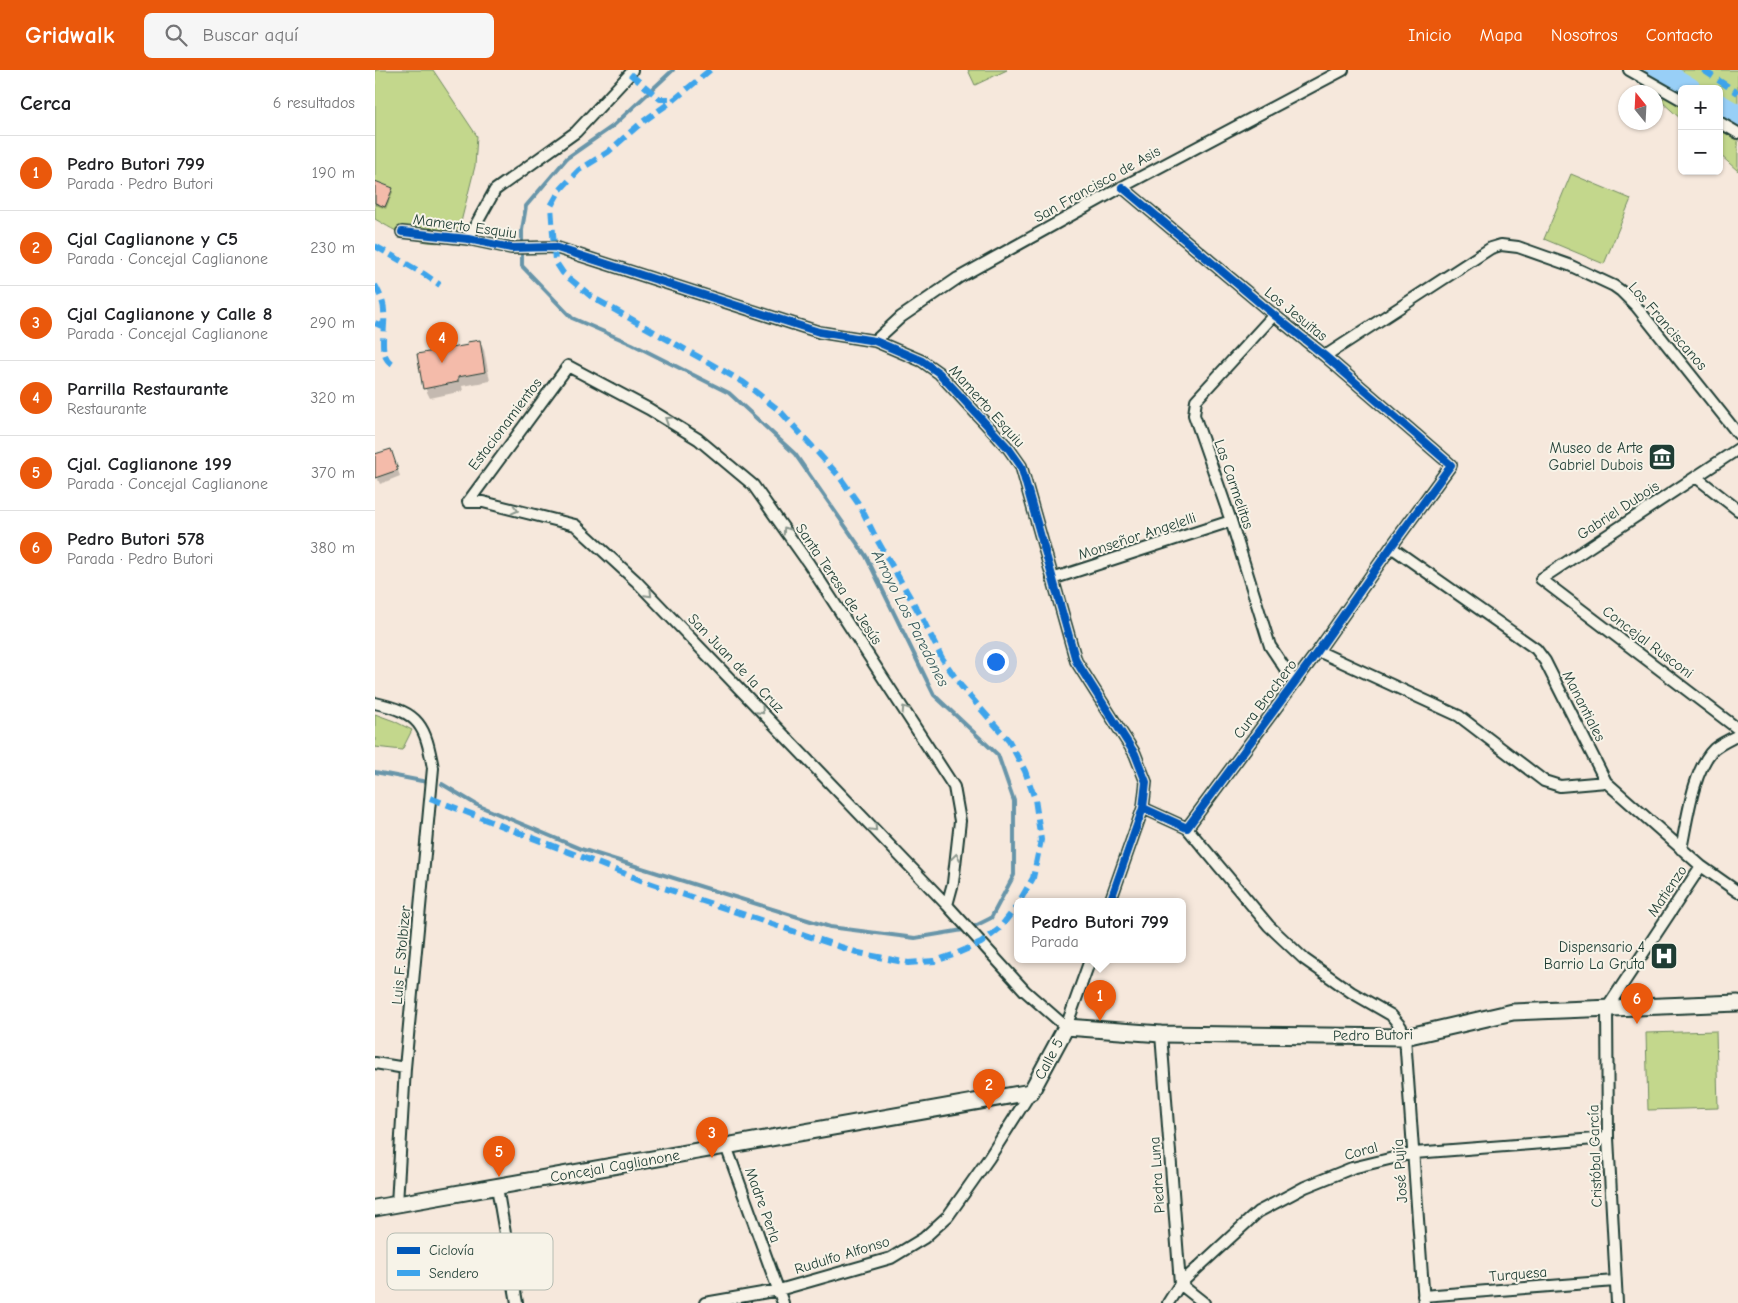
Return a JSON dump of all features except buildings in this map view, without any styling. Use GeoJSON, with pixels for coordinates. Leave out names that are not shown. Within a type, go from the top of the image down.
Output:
{"type":"FeatureCollection","features":[{"type":"Feature","properties":{"kind":"street"},"geometry":{"type":"LineString","coordinates":[[468,239],[495,190],[576,132],[630,74],[631,70]]}},
{"type":"Feature","properties":{"kind":"street","name":"San Francisco de Asis"},"geometry":{"type":"LineString","coordinates":[[875,341],[901,317],[959,278],[1122,186],[1343,70]]}},
{"type":"Feature","properties":{"kind":"street"},"geometry":{"type":"LineString","coordinates":[[1629,70],[1678,98]]}},
{"type":"Feature","properties":{"kind":"street"},"geometry":{"type":"LineString","coordinates":[[1723,124],[1738,133]]}},
{"type":"Feature","properties":{"kind":"street","name":"Los Jesuitas"},"geometry":{"type":"LineString","coordinates":[[1122,186],[1325,356],[1451,465]]}},
{"type":"Feature","properties":{"kind":"street","name":"Mamerto Esquiu"},"geometry":{"type":"LineString","coordinates":[[402,232],[468,239],[511,248],[554,247],[819,332],[875,341],[922,361],[939,373],[1009,449],[1021,466],[1076,662],[1135,754],[1146,782],[1143,808]]}},
{"type":"Feature","properties":{"kind":"street","name":"Los Franciscanos"},"geometry":{"type":"LineString","coordinates":[[1325,356],[1491,248],[1501,245],[1518,247],[1569,265],[1621,291],[1636,306],[1738,434]]}},
{"type":"Feature","properties":{"kind":"street","name":"Las Carmelitas"},"geometry":{"type":"LineString","coordinates":[[1274,315],[1196,400],[1194,415],[1231,521],[1270,646],[1294,682]]}},
{"type":"Feature","properties":{"kind":"street","name":"Estacionamientos"},"geometry":{"type":"LineString","coordinates":[[468,502],[568,366]]}},
{"type":"Feature","properties":{"kind":"street","name":"Santa Teresa de Jesús"},"geometry":{"type":"LineString","coordinates":[[568,366],[649,408],[698,439],[753,485],[809,564],[954,787],[961,821],[953,883],[947,904]]}},
{"type":"Feature","properties":{"kind":"street","name":"Gabriel Dubois"},"geometry":{"type":"LineString","coordinates":[[1541,579],[1695,476],[1738,450]]}},
{"type":"Feature","properties":{"kind":"street","name":"Cura Brochero"},"geometry":{"type":"LineString","coordinates":[[1187,828],[1294,682],[1319,651],[1451,465]]}},
{"type":"Feature","properties":{"kind":"street"},"geometry":{"type":"LineString","coordinates":[[1695,476],[1738,510]]}},
{"type":"Feature","properties":{"kind":"street","name":"San Juan de la Cruz"},"geometry":{"type":"LineString","coordinates":[[468,502],[483,502],[575,525],[636,581],[947,904],[1025,991],[1066,1027]]}},
{"type":"Feature","properties":{"kind":"street","name":"Monseñor Angelelli"},"geometry":{"type":"LineString","coordinates":[[1052,579],[1231,521]]}},
{"type":"Feature","properties":{"kind":"street","name":"Manantiales"},"geometry":{"type":"LineString","coordinates":[[1391,547],[1535,650],[1545,660],[1606,782],[1701,866],[1738,892]]}},
{"type":"Feature","properties":{"kind":"street","name":"Concejal Rusconi"},"geometry":{"type":"LineString","coordinates":[[1541,579],[1738,729]]}},
{"type":"Feature","properties":{"kind":"street"},"geometry":{"type":"LineString","coordinates":[[1319,651],[1459,716],[1544,781],[1560,786],[1606,782]]}},
{"type":"Feature","properties":{"kind":"street","name":"Luis F. Stolbizer"},"geometry":{"type":"LineString","coordinates":[[375,703],[407,713],[420,725],[428,739],[433,768],[405,1068],[397,1204]]}},
{"type":"Feature","properties":{"kind":"street","name":"Matienzo"},"geometry":{"type":"LineString","coordinates":[[1681,849],[1693,789],[1702,768],[1714,749],[1738,734]]}},
{"type":"Feature","properties":{"kind":"street"},"geometry":{"type":"LineString","coordinates":[[1111,898],[1143,808],[1187,828],[1269,926],[1304,959],[1351,992],[1391,1015],[1401,1027],[1405,1037]]}},
{"type":"Feature","properties":{"kind":"street","name":"Matienzo"},"geometry":{"type":"LineString","coordinates":[[1607,1008],[1701,866]]}},
{"type":"Feature","properties":{"kind":"street"},"geometry":{"type":"LineString","coordinates":[[1066,1027],[1089,963]]}},
{"type":"Feature","properties":{"kind":"street","name":"Pedro Butori"},"geometry":{"type":"LineString","coordinates":[[1066,1027],[1161,1034],[1405,1037],[1513,1012],[1738,1003]]}},
{"type":"Feature","properties":{"kind":"street","name":"Cristóbal García"},"geometry":{"type":"LineString","coordinates":[[1607,1008],[1608,1138],[1617,1303]]}},
{"type":"Feature","properties":{"kind":"street","name":"Calle 5"},"geometry":{"type":"LineString","coordinates":[[1031,1092],[1066,1027]]}},
{"type":"Feature","properties":{"kind":"street","name":"Piedra Luna"},"geometry":{"type":"LineString","coordinates":[[1161,1034],[1180,1284]]}},
{"type":"Feature","properties":{"kind":"street","name":"José Pujía"},"geometry":{"type":"LineString","coordinates":[[1405,1037],[1424,1300]]}},
{"type":"Feature","properties":{"kind":"street"},"geometry":{"type":"LineString","coordinates":[[375,1063],[405,1068]]}},
{"type":"Feature","properties":{"kind":"street","name":"Concejal Caglianone"},"geometry":{"type":"LineString","coordinates":[[375,1208],[1031,1092]]}},
{"type":"Feature","properties":{"kind":"street","name":"Rudulfo Alfonso"},"geometry":{"type":"LineString","coordinates":[[705,1303],[779,1290],[891,1258],[925,1238],[947,1216],[989,1158],[1031,1092]]}},
{"type":"Feature","properties":{"kind":"street","name":"Coral"},"geometry":{"type":"LineString","coordinates":[[1168,1303],[1180,1284],[1258,1212],[1305,1186],[1352,1168],[1414,1153],[1608,1138]]}},
{"type":"Feature","properties":{"kind":"street","name":"Madre Perla"},"geometry":{"type":"LineString","coordinates":[[726,1146],[783,1303]]}},
{"type":"Feature","properties":{"kind":"street"},"geometry":{"type":"LineString","coordinates":[[497,1187],[505,1233]]}},
{"type":"Feature","properties":{"kind":"street","name":"Turquesa"},"geometry":{"type":"LineString","coordinates":[[1424,1300],[1615,1281]]}},
{"type":"Feature","properties":{"kind":"street"},"geometry":{"type":"LineString","coordinates":[[1180,1284],[1204,1303]]}},
{"type":"Feature","properties":{"kind":"street"},"geometry":{"type":"LineString","coordinates":[[515,1290],[517,1303]]}},
{"type":"Feature","properties":{"kind":"green space"},"geometry":{"type":"Polygon","coordinates":[[[375,70],[433,70],[477,136],[475,166],[460,226],[446,242],[436,243],[418,240],[400,233],[375,219],[375,70]]]}},
{"type":"Feature","properties":{"kind":"green space"},"geometry":{"type":"Polygon","coordinates":[[[968,70],[1007,70],[975,85],[968,70]]]}},
{"type":"Feature","properties":{"kind":"green space"},"geometry":{"type":"Polygon","coordinates":[[[1670,70],[1738,70],[1738,171],[1723,158],[1723,85],[1698,85],[1670,70]]]}},
{"type":"Feature","properties":{"kind":"green space"},"geometry":{"type":"Polygon","coordinates":[[[1678,82],[1689,85],[1678,85],[1678,116],[1663,103],[1663,99],[1678,82]]]}},
{"type":"Feature","properties":{"kind":"green space"},"geometry":{"type":"Polygon","coordinates":[[[1571,174],[1631,199],[1604,264],[1544,239],[1571,174]]]}},
{"type":"Feature","properties":{"kind":"green space"},"geometry":{"type":"Polygon","coordinates":[[[375,714],[412,730],[402,750],[375,747],[375,714]]]}},
{"type":"Feature","properties":{"kind":"green space"},"geometry":{"type":"Polygon","coordinates":[[[1716,1031],[1718,1108],[1648,1110],[1646,1033],[1716,1031]]]}},
{"type":"Feature","properties":{"kind":"waterway","name":"Arroyo Los Paredones"},"geometry":{"type":"LineString","coordinates":[[442,784],[477,805],[581,849],[830,927],[915,938],[969,929],[991,918],[1014,875],[1014,801],[998,755],[934,695],[866,556],[795,454],[729,393],[632,344],[572,318],[522,266],[522,230],[526,206],[567,158],[613,126],[673,70]]}},
{"type":"Feature","properties":{"kind":"waterway"},"geometry":{"type":"LineString","coordinates":[[1657,70],[1682,85]]}},
{"type":"Feature","properties":{"kind":"waterway"},"geometry":{"type":"LineString","coordinates":[[1723,108],[1738,117]]}},
{"type":"Feature","properties":{"kind":"waterway","name":"Arroyo Los Paredones"},"geometry":{"type":"LineString","coordinates":[[375,772],[427,782]]}},
{"type":"Feature","properties":{"kind":"marked path"},"geometry":{"type":"LineString","coordinates":[[710,70],[675,99],[641,123],[608,152],[579,170],[560,190],[551,206],[555,261],[563,273],[592,297],[743,382],[780,411],[839,476],[860,506],[942,658],[961,686],[1009,741],[1025,771],[1035,799],[1041,840],[1033,878],[1021,898]]}},
{"type":"Feature","properties":{"kind":"marked path"},"geometry":{"type":"LineString","coordinates":[[1703,70],[1738,93]]}},
{"type":"Feature","properties":{"kind":"marked path"},"geometry":{"type":"LineString","coordinates":[[630,74],[660,99],[675,99]]}},
{"type":"Feature","properties":{"kind":"marked path"},"geometry":{"type":"LineString","coordinates":[[375,246],[440,285]]}},
{"type":"Feature","properties":{"kind":"marked path"},"geometry":{"type":"LineString","coordinates":[[375,285],[384,308],[384,351],[390,363],[397,367]]}},
{"type":"Feature","properties":{"kind":"marked path"},"geometry":{"type":"LineString","coordinates":[[375,323],[384,327]]}},
{"type":"Feature","properties":{"kind":"marked path"},"geometry":{"type":"LineString","coordinates":[[430,798],[646,882],[859,953],[908,963],[935,961],[981,943],[999,929],[1014,910]]}},
{"type":"Feature","properties":{"kind":"cycle path"},"geometry":{"type":"LineString","coordinates":[[1111,898],[1143,808],[1187,828],[1318,651],[1451,465],[1325,356],[1122,187]]}},
{"type":"Feature","properties":{"kind":"cycle path"},"geometry":{"type":"LineString","coordinates":[[402,232],[468,239],[511,248],[554,247],[819,332],[875,341],[922,361],[939,373],[1009,449],[1021,466],[1076,661],[1135,754],[1146,782],[1143,808]]}},
{"type":"Feature","properties":{"kind":"place","name":"Parrilla Restaurante"},"geometry":{"type":"Point","coordinates":[442,363]}},
{"type":"Feature","properties":{"kind":"place","name":"Museo de Arte Gabriel Dubois"},"geometry":{"type":"Point","coordinates":[1662,457]}},
{"type":"Feature","properties":{"kind":"place","name":"Dispensario 4 Barrio La Gruta"},"geometry":{"type":"Point","coordinates":[1664,956]}},
{"type":"Feature","properties":{"kind":"place","name":"Pedro Butori 799"},"geometry":{"type":"Point","coordinates":[1100,1021]}},
{"type":"Feature","properties":{"kind":"place","name":"Pedro Butori 578"},"geometry":{"type":"Point","coordinates":[1637,1024]}},
{"type":"Feature","properties":{"kind":"place","name":"Cjal Caglianone y C5"},"geometry":{"type":"Point","coordinates":[989,1110]}},
{"type":"Feature","properties":{"kind":"place","name":"Cjal Caglianone y Calle 8"},"geometry":{"type":"Point","coordinates":[712,1158]}},
{"type":"Feature","properties":{"kind":"place","name":"Cjal. Caglianone 199"},"geometry":{"type":"Point","coordinates":[499,1177]}}]}
